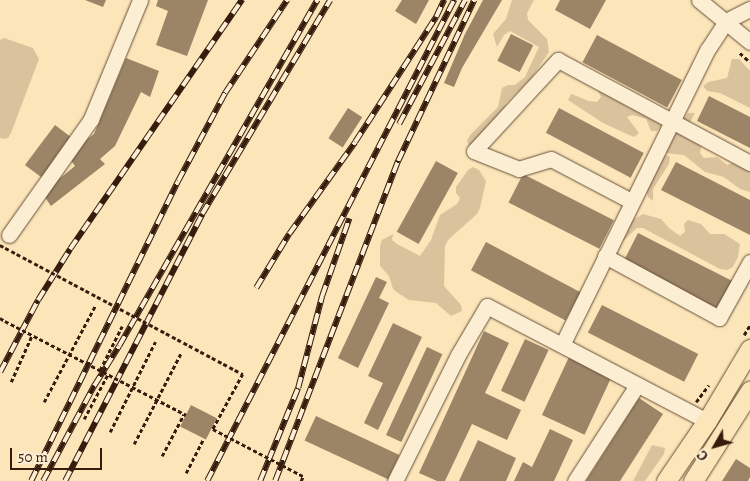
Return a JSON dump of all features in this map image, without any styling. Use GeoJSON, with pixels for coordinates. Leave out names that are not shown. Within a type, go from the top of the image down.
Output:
{"type":"FeatureCollection","features":[{"type":"Feature","properties":{"kind":"main road"},"geometry":{"type":"LineString","coordinates":[[666,481],[707,421],[750,349]]}},
{"type":"Feature","properties":{"kind":"main road"},"geometry":{"type":"LineString","coordinates":[[693,481],[750,391]]}},
{"type":"Feature","properties":{"kind":"street"},"geometry":{"type":"LineString","coordinates":[[5,240],[91,119],[140,0]]}},
{"type":"Feature","properties":{"kind":"street"},"geometry":{"type":"LineString","coordinates":[[698,0],[750,42]]}},
{"type":"Feature","properties":{"kind":"street"},"geometry":{"type":"LineString","coordinates":[[565,339],[631,201],[708,49],[726,21],[750,9]]}},
{"type":"Feature","properties":{"kind":"street"},"geometry":{"type":"LineString","coordinates":[[631,201],[550,159],[519,168],[474,151],[558,60],[750,163]]}},
{"type":"Feature","properties":{"kind":"street"},"geometry":{"type":"LineString","coordinates":[[605,256],[719,318],[750,262]]}},
{"type":"Feature","properties":{"kind":"street"},"geometry":{"type":"LineString","coordinates":[[396,481],[458,355],[488,306],[707,421]]}},
{"type":"Feature","properties":{"kind":"street"},"geometry":{"type":"LineString","coordinates":[[575,481],[638,386]]}},
{"type":"Feature","properties":{"kind":"path"},"geometry":{"type":"LineString","coordinates":[[5,240],[242,374],[212,429],[303,476],[301,481]]}},
{"type":"Feature","properties":{"kind":"path"},"geometry":{"type":"LineString","coordinates":[[44,402],[68,353],[95,306]]}},
{"type":"Feature","properties":{"kind":"path"},"geometry":{"type":"LineString","coordinates":[[0,318],[185,414],[162,456]]}},
{"type":"Feature","properties":{"kind":"path"},"geometry":{"type":"LineString","coordinates":[[100,370],[122,326]]}},
{"type":"Feature","properties":{"kind":"path"},"geometry":{"type":"LineString","coordinates":[[11,382],[32,335]]}},
{"type":"Feature","properties":{"kind":"path"},"geometry":{"type":"LineString","coordinates":[[110,432],[155,342]]}},
{"type":"Feature","properties":{"kind":"path"},"geometry":{"type":"LineString","coordinates":[[134,444],[181,353]]}},
{"type":"Feature","properties":{"kind":"path"},"geometry":{"type":"LineString","coordinates":[[84,420],[108,374]]}},
{"type":"Feature","properties":{"kind":"path"},"geometry":{"type":"LineString","coordinates":[[186,474],[204,438]]}},
{"type":"Feature","properties":{"kind":"shaded area"},"geometry":{"type":"Polygon","coordinates":[[[512,0],[534,0],[527,13],[528,20],[547,39],[549,52],[530,80],[506,103],[494,138],[469,146],[467,140],[471,134],[498,107],[502,88],[508,85],[515,85],[525,77],[539,47],[510,31],[504,35],[497,47],[493,34],[506,19],[512,0]]]}},
{"type":"Feature","properties":{"kind":"shaded area"},"geometry":{"type":"Polygon","coordinates":[[[4,38],[33,48],[39,59],[11,133],[8,138],[3,139],[0,138],[0,40],[4,38]]]}},
{"type":"Feature","properties":{"kind":"shaded area"},"geometry":{"type":"Polygon","coordinates":[[[732,59],[739,59],[750,71],[750,108],[720,93],[707,91],[703,86],[708,82],[727,78],[732,59]]]}},
{"type":"Feature","properties":{"kind":"shaded area"},"geometry":{"type":"Polygon","coordinates":[[[599,85],[659,119],[661,126],[657,131],[651,131],[646,119],[633,115],[627,117],[639,133],[634,137],[603,123],[568,100],[571,94],[597,102],[601,97],[598,91],[599,85]]]}},
{"type":"Feature","properties":{"kind":"shaded area"},"geometry":{"type":"Polygon","coordinates":[[[688,113],[695,113],[689,124],[708,145],[701,147],[700,153],[704,158],[717,157],[727,165],[734,162],[736,149],[750,155],[750,192],[740,189],[724,177],[705,172],[684,155],[664,153],[675,130],[688,113]]]}},
{"type":"Feature","properties":{"kind":"shaded area"},"geometry":{"type":"Polygon","coordinates":[[[667,155],[670,157],[669,164],[653,189],[653,201],[648,197],[645,186],[661,158],[667,155]]]}},
{"type":"Feature","properties":{"kind":"shaded area"},"geometry":{"type":"Polygon","coordinates":[[[473,167],[479,170],[486,181],[480,208],[477,214],[448,240],[445,246],[444,286],[461,305],[462,311],[451,316],[436,303],[409,300],[393,289],[389,276],[380,266],[380,246],[382,240],[393,234],[392,240],[420,256],[431,240],[440,215],[457,204],[460,198],[456,193],[456,187],[468,170],[473,167]]]}},
{"type":"Feature","properties":{"kind":"shaded area"},"geometry":{"type":"Polygon","coordinates":[[[643,214],[661,219],[680,236],[685,232],[684,224],[688,220],[701,224],[710,234],[724,234],[740,244],[738,257],[733,267],[727,270],[720,269],[643,228],[637,228],[623,241],[616,243],[631,221],[643,214]]]}},
{"type":"Feature","properties":{"kind":"shaded area"},"geometry":{"type":"Polygon","coordinates":[[[652,445],[665,448],[664,454],[645,481],[633,481],[652,445]]]}},
{"type":"Feature","properties":{"kind":"building"},"geometry":{"type":"Polygon","coordinates":[[[85,0],[106,0],[103,7],[85,0]]]}},
{"type":"Feature","properties":{"kind":"building"},"geometry":{"type":"Polygon","coordinates":[[[158,0],[208,0],[187,56],[156,45],[168,11],[156,6],[158,0]]]}},
{"type":"Feature","properties":{"kind":"building"},"geometry":{"type":"Polygon","coordinates":[[[402,0],[429,0],[416,24],[395,11],[402,0]]]}},
{"type":"Feature","properties":{"kind":"building"},"geometry":{"type":"Polygon","coordinates":[[[483,0],[502,0],[462,68],[454,87],[444,83],[465,34],[483,0]]]}},
{"type":"Feature","properties":{"kind":"building"},"geometry":{"type":"Polygon","coordinates":[[[560,0],[606,0],[590,29],[555,10],[560,0]]]}},
{"type":"Feature","properties":{"kind":"building"},"geometry":{"type":"Polygon","coordinates":[[[511,34],[533,45],[520,72],[497,61],[511,34]]]}},
{"type":"Feature","properties":{"kind":"building"},"geometry":{"type":"Polygon","coordinates":[[[597,35],[682,80],[667,107],[582,62],[597,35]]]}},
{"type":"Feature","properties":{"kind":"building"},"geometry":{"type":"Polygon","coordinates":[[[126,58],[159,71],[150,97],[141,92],[115,146],[100,159],[105,164],[51,206],[42,193],[75,166],[67,155],[94,134],[126,58]]]}},
{"type":"Feature","properties":{"kind":"building"},"geometry":{"type":"Polygon","coordinates":[[[709,96],[750,117],[750,148],[697,121],[709,96]]]}},
{"type":"Feature","properties":{"kind":"building"},"geometry":{"type":"Polygon","coordinates":[[[348,108],[362,117],[343,147],[328,138],[348,108]]]}},
{"type":"Feature","properties":{"kind":"building"},"geometry":{"type":"Polygon","coordinates":[[[559,108],[644,153],[631,178],[546,133],[559,108]]]}},
{"type":"Feature","properties":{"kind":"building"},"geometry":{"type":"Polygon","coordinates":[[[55,125],[72,138],[42,178],[25,165],[55,125]]]}},
{"type":"Feature","properties":{"kind":"building"},"geometry":{"type":"Polygon","coordinates":[[[436,161],[458,173],[419,244],[397,232],[436,161]]]}},
{"type":"Feature","properties":{"kind":"building"},"geometry":{"type":"Polygon","coordinates":[[[676,162],[750,200],[750,235],[661,190],[676,162]]]}},
{"type":"Feature","properties":{"kind":"building"},"geometry":{"type":"Polygon","coordinates":[[[523,174],[614,220],[599,249],[508,203],[523,174]]]}},
{"type":"Feature","properties":{"kind":"building"},"geometry":{"type":"Polygon","coordinates":[[[638,233],[733,282],[719,310],[623,262],[638,233]]]}},
{"type":"Feature","properties":{"kind":"building"},"geometry":{"type":"Polygon","coordinates":[[[486,242],[580,292],[565,320],[471,270],[486,242]]]}},
{"type":"Feature","properties":{"kind":"building"},"geometry":{"type":"Polygon","coordinates":[[[376,277],[387,282],[379,298],[389,303],[358,368],[338,358],[376,277]]]}},
{"type":"Feature","properties":{"kind":"building"},"geometry":{"type":"Polygon","coordinates":[[[602,305],[698,354],[684,382],[588,333],[602,305]]]}},
{"type":"Feature","properties":{"kind":"building"},"geometry":{"type":"Polygon","coordinates":[[[393,323],[422,337],[378,430],[364,423],[383,383],[368,376],[393,323]]]}},
{"type":"Feature","properties":{"kind":"building"},"geometry":{"type":"Polygon","coordinates":[[[484,331],[509,343],[485,393],[521,410],[507,440],[472,424],[445,481],[437,481],[419,473],[484,331]]]}},
{"type":"Feature","properties":{"kind":"building"},"geometry":{"type":"Polygon","coordinates":[[[525,339],[549,350],[524,402],[501,391],[525,339]]]}},
{"type":"Feature","properties":{"kind":"building"},"geometry":{"type":"Polygon","coordinates":[[[427,347],[442,354],[401,442],[386,435],[427,347]]]}},
{"type":"Feature","properties":{"kind":"building"},"geometry":{"type":"Polygon","coordinates":[[[569,357],[612,377],[585,435],[542,415],[569,357]]]}},
{"type":"Feature","properties":{"kind":"building"},"geometry":{"type":"Polygon","coordinates":[[[639,398],[663,414],[620,481],[586,481],[639,398]]]}},
{"type":"Feature","properties":{"kind":"building"},"geometry":{"type":"Polygon","coordinates":[[[191,405],[217,418],[206,440],[180,426],[191,405]]]}},
{"type":"Feature","properties":{"kind":"building"},"geometry":{"type":"Polygon","coordinates":[[[316,416],[399,455],[388,479],[305,440],[316,416]]]}},
{"type":"Feature","properties":{"kind":"building"},"geometry":{"type":"Polygon","coordinates":[[[550,429],[573,440],[554,481],[514,481],[523,462],[532,467],[550,429]]]}},
{"type":"Feature","properties":{"kind":"building"},"geometry":{"type":"Polygon","coordinates":[[[478,440],[516,458],[506,481],[459,481],[478,440]]]}},
{"type":"Feature","properties":{"kind":"building"},"geometry":{"type":"Polygon","coordinates":[[[736,459],[750,468],[748,481],[722,481],[736,459]]]}},
{"type":"Feature","properties":{"kind":"railway"},"geometry":{"type":"LineString","coordinates":[[0,372],[38,300],[70,249],[242,0]]}},
{"type":"Feature","properties":{"kind":"railway"},"geometry":{"type":"LineString","coordinates":[[31,481],[178,181],[225,93],[287,0]]}},
{"type":"Feature","properties":{"kind":"railway"},"geometry":{"type":"LineString","coordinates":[[43,481],[94,386],[119,346],[317,0]]}},
{"type":"Feature","properties":{"kind":"railway"},"geometry":{"type":"LineString","coordinates":[[65,481],[202,214],[330,0]]}},
{"type":"Feature","properties":{"kind":"railway"},"geometry":{"type":"LineString","coordinates":[[256,288],[289,234],[355,142],[436,17],[444,0]]}},
{"type":"Feature","properties":{"kind":"railway"},"geometry":{"type":"LineString","coordinates":[[207,481],[454,0]]}},
{"type":"Feature","properties":{"kind":"railway"},"geometry":{"type":"LineString","coordinates":[[399,124],[465,0]]}},
{"type":"Feature","properties":{"kind":"railway"},"geometry":{"type":"LineString","coordinates":[[275,481],[398,161],[474,0]]}},
{"type":"Feature","properties":{"kind":"railway"},"geometry":{"type":"LineString","coordinates":[[260,481],[298,388],[322,296],[349,219]]}}]}
